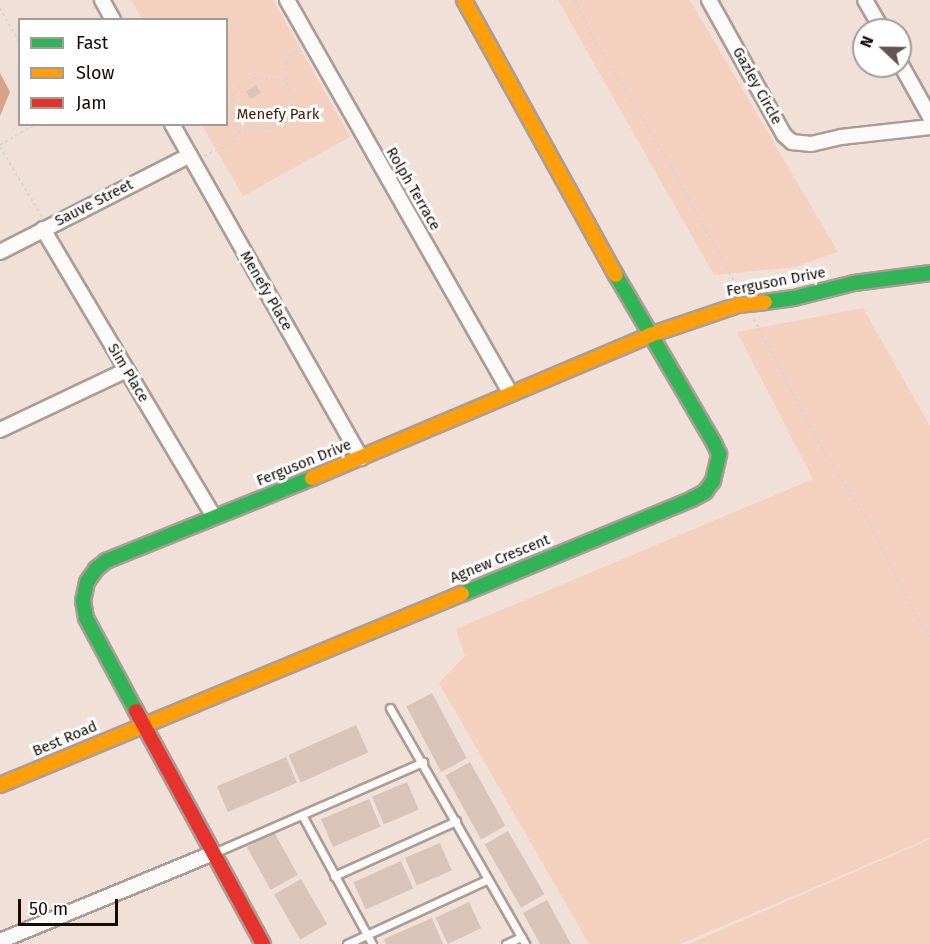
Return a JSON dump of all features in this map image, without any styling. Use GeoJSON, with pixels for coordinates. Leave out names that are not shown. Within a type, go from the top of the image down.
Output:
{"type":"FeatureCollection","features":[{"type":"Feature","properties":{"kind":"street"},"geometry":{"type":"LineString","coordinates":[[102,0],[112,18]]}},
{"type":"Feature","properties":{"kind":"street","name":"Rolph Terrace"},"geometry":{"type":"LineString","coordinates":[[287,0],[511,394]]}},
{"type":"Feature","properties":{"kind":"street"},"geometry":{"type":"LineString","coordinates":[[464,0],[650,335]]}},
{"type":"Feature","properties":{"kind":"street","name":"Gazley Circle"},"geometry":{"type":"LineString","coordinates":[[709,0],[784,135],[792,142],[811,144],[842,136],[930,127]]}},
{"type":"Feature","properties":{"kind":"street"},"geometry":{"type":"LineString","coordinates":[[865,0],[875,18]]}},
{"type":"Feature","properties":{"kind":"street"},"geometry":{"type":"LineString","coordinates":[[908,78],[930,117]]}},
{"type":"Feature","properties":{"kind":"street","name":"Menefy Place"},"geometry":{"type":"LineString","coordinates":[[173,126],[361,458]]}},
{"type":"Feature","properties":{"kind":"street","name":"Sauve Street"},"geometry":{"type":"LineString","coordinates":[[0,252],[191,158]]}},
{"type":"Feature","properties":{"kind":"street","name":"Sim Place"},"geometry":{"type":"LineString","coordinates":[[45,228],[214,517]]}},
{"type":"Feature","properties":{"kind":"street","name":"Ferguson Drive"},"geometry":{"type":"LineString","coordinates":[[263,944],[86,618],[83,601],[87,582],[96,569],[106,561],[361,458],[650,335],[738,304],[794,298],[854,283],[930,273]]}},
{"type":"Feature","properties":{"kind":"street","name":"Agnew Crescent"},"geometry":{"type":"LineString","coordinates":[[142,724],[705,492],[718,468],[719,454],[650,335]]}},
{"type":"Feature","properties":{"kind":"street"},"geometry":{"type":"LineString","coordinates":[[0,430],[127,370]]}},
{"type":"Feature","properties":{"kind":"street","name":"Best Road"},"geometry":{"type":"LineString","coordinates":[[0,785],[142,724]]}},
{"type":"Feature","properties":{"kind":"street"},"geometry":{"type":"LineString","coordinates":[[0,941],[214,853]]}},
{"type":"Feature","properties":{"kind":"lane"},"geometry":{"type":"LineString","coordinates":[[390,708],[423,762],[523,941],[506,944]]}},
{"type":"Feature","properties":{"kind":"lane"},"geometry":{"type":"LineString","coordinates":[[214,853],[423,762]]}},
{"type":"Feature","properties":{"kind":"lane"},"geometry":{"type":"LineString","coordinates":[[302,815],[372,944]]}},
{"type":"Feature","properties":{"kind":"lane"},"geometry":{"type":"LineString","coordinates":[[334,876],[456,821]]}},
{"type":"Feature","properties":{"kind":"lane"},"geometry":{"type":"LineString","coordinates":[[347,944],[488,879]]}},
{"type":"Feature","properties":{"kind":"path"},"geometry":{"type":"LineString","coordinates":[[0,8],[18,40]]}},
{"type":"Feature","properties":{"kind":"path"},"geometry":{"type":"LineString","coordinates":[[238,132],[253,128],[267,129],[280,123],[290,112],[292,97],[286,80],[289,56],[310,42]]}},
{"type":"Feature","properties":{"kind":"path"},"geometry":{"type":"LineString","coordinates":[[191,158],[232,143],[238,132],[231,107],[234,93],[242,84],[253,78],[286,80]]}},
{"type":"Feature","properties":{"kind":"path"},"geometry":{"type":"LineString","coordinates":[[33,126],[0,146],[45,228]]}},
{"type":"Feature","properties":{"kind":"green space","name":"Menefy Park"},"geometry":{"type":"Polygon","coordinates":[[[131,0],[273,0],[350,137],[243,196],[203,126],[228,126],[228,18],[141,18],[131,0]]]}},
{"type":"Feature","properties":{"kind":"green space"},"geometry":{"type":"Polygon","coordinates":[[[558,0],[690,0],[838,252],[795,267],[714,275],[558,0]]]}},
{"type":"Feature","properties":{"kind":"green space"},"geometry":{"type":"Polygon","coordinates":[[[863,308],[930,426],[930,838],[680,944],[589,944],[439,683],[465,656],[456,629],[813,479],[737,332],[863,308]]]}},
{"type":"Feature","properties":{"kind":"green space"},"geometry":{"type":"Polygon","coordinates":[[[930,839],[930,944],[689,944],[930,839]]]}},
{"type":"Feature","properties":{"kind":"shaded area"},"geometry":{"type":"Polygon","coordinates":[[[0,73],[10,92],[0,116],[0,73]]]}},
{"type":"Feature","properties":{"kind":"building"},"geometry":{"type":"Polygon","coordinates":[[[256,85],[261,93],[251,99],[246,91],[256,85]]]}},
{"type":"Feature","properties":{"kind":"building"},"geometry":{"type":"Polygon","coordinates":[[[432,693],[467,758],[441,772],[406,707],[432,693]]]}},
{"type":"Feature","properties":{"kind":"building"},"geometry":{"type":"Polygon","coordinates":[[[356,725],[368,752],[301,783],[288,755],[356,725]]]}},
{"type":"Feature","properties":{"kind":"building"},"geometry":{"type":"Polygon","coordinates":[[[286,757],[297,783],[228,812],[217,786],[286,757]]]}},
{"type":"Feature","properties":{"kind":"building"},"geometry":{"type":"Polygon","coordinates":[[[470,762],[505,826],[481,839],[446,776],[470,762]]]}},
{"type":"Feature","properties":{"kind":"building"},"geometry":{"type":"Polygon","coordinates":[[[407,782],[419,810],[384,824],[372,797],[407,782]]]}},
{"type":"Feature","properties":{"kind":"building"},"geometry":{"type":"Polygon","coordinates":[[[369,799],[381,827],[333,847],[321,819],[369,799]]]}},
{"type":"Feature","properties":{"kind":"building"},"geometry":{"type":"Polygon","coordinates":[[[508,831],[544,894],[521,908],[485,844],[508,831]]]}},
{"type":"Feature","properties":{"kind":"building"},"geometry":{"type":"Polygon","coordinates":[[[274,832],[298,875],[271,890],[247,847],[274,832]]]}},
{"type":"Feature","properties":{"kind":"building"},"geometry":{"type":"Polygon","coordinates":[[[440,843],[452,871],[417,885],[405,858],[440,843]]]}},
{"type":"Feature","properties":{"kind":"building"},"geometry":{"type":"Polygon","coordinates":[[[401,861],[413,888],[366,910],[353,882],[401,861]]]}},
{"type":"Feature","properties":{"kind":"building"},"geometry":{"type":"Polygon","coordinates":[[[301,879],[327,924],[300,940],[274,894],[301,879]]]}},
{"type":"Feature","properties":{"kind":"building"},"geometry":{"type":"Polygon","coordinates":[[[547,900],[571,944],[540,944],[523,913],[547,900]]]}},
{"type":"Feature","properties":{"kind":"building"},"geometry":{"type":"Polygon","coordinates":[[[469,902],[481,928],[448,944],[435,918],[469,902]]]}},
{"type":"Feature","properties":{"kind":"building"},"geometry":{"type":"Polygon","coordinates":[[[432,918],[443,944],[386,944],[384,939],[432,918]]]}},
{"type":"Feature","properties":{"kind":"traffic: fast"},"geometry":{"type":"LineString","coordinates":[[765,302],[794,298],[854,283],[930,273]]}},
{"type":"Feature","properties":{"kind":"traffic: fast"},"geometry":{"type":"LineString","coordinates":[[462,594],[692,499],[705,492],[713,481],[719,454],[714,443],[616,275]]}},
{"type":"Feature","properties":{"kind":"traffic: fast"},"geometry":{"type":"LineString","coordinates":[[136,711],[86,618],[83,601],[87,582],[96,569],[106,561],[312,478]]}},
{"type":"Feature","properties":{"kind":"traffic: slow"},"geometry":{"type":"LineString","coordinates":[[464,0],[616,275]]}},
{"type":"Feature","properties":{"kind":"traffic: slow"},"geometry":{"type":"LineString","coordinates":[[312,478],[650,335],[738,305],[765,302]]}},
{"type":"Feature","properties":{"kind":"traffic: slow"},"geometry":{"type":"LineString","coordinates":[[0,785],[462,594]]}},
{"type":"Feature","properties":{"kind":"traffic: jam"},"geometry":{"type":"LineString","coordinates":[[136,711],[263,944]]}}]}
